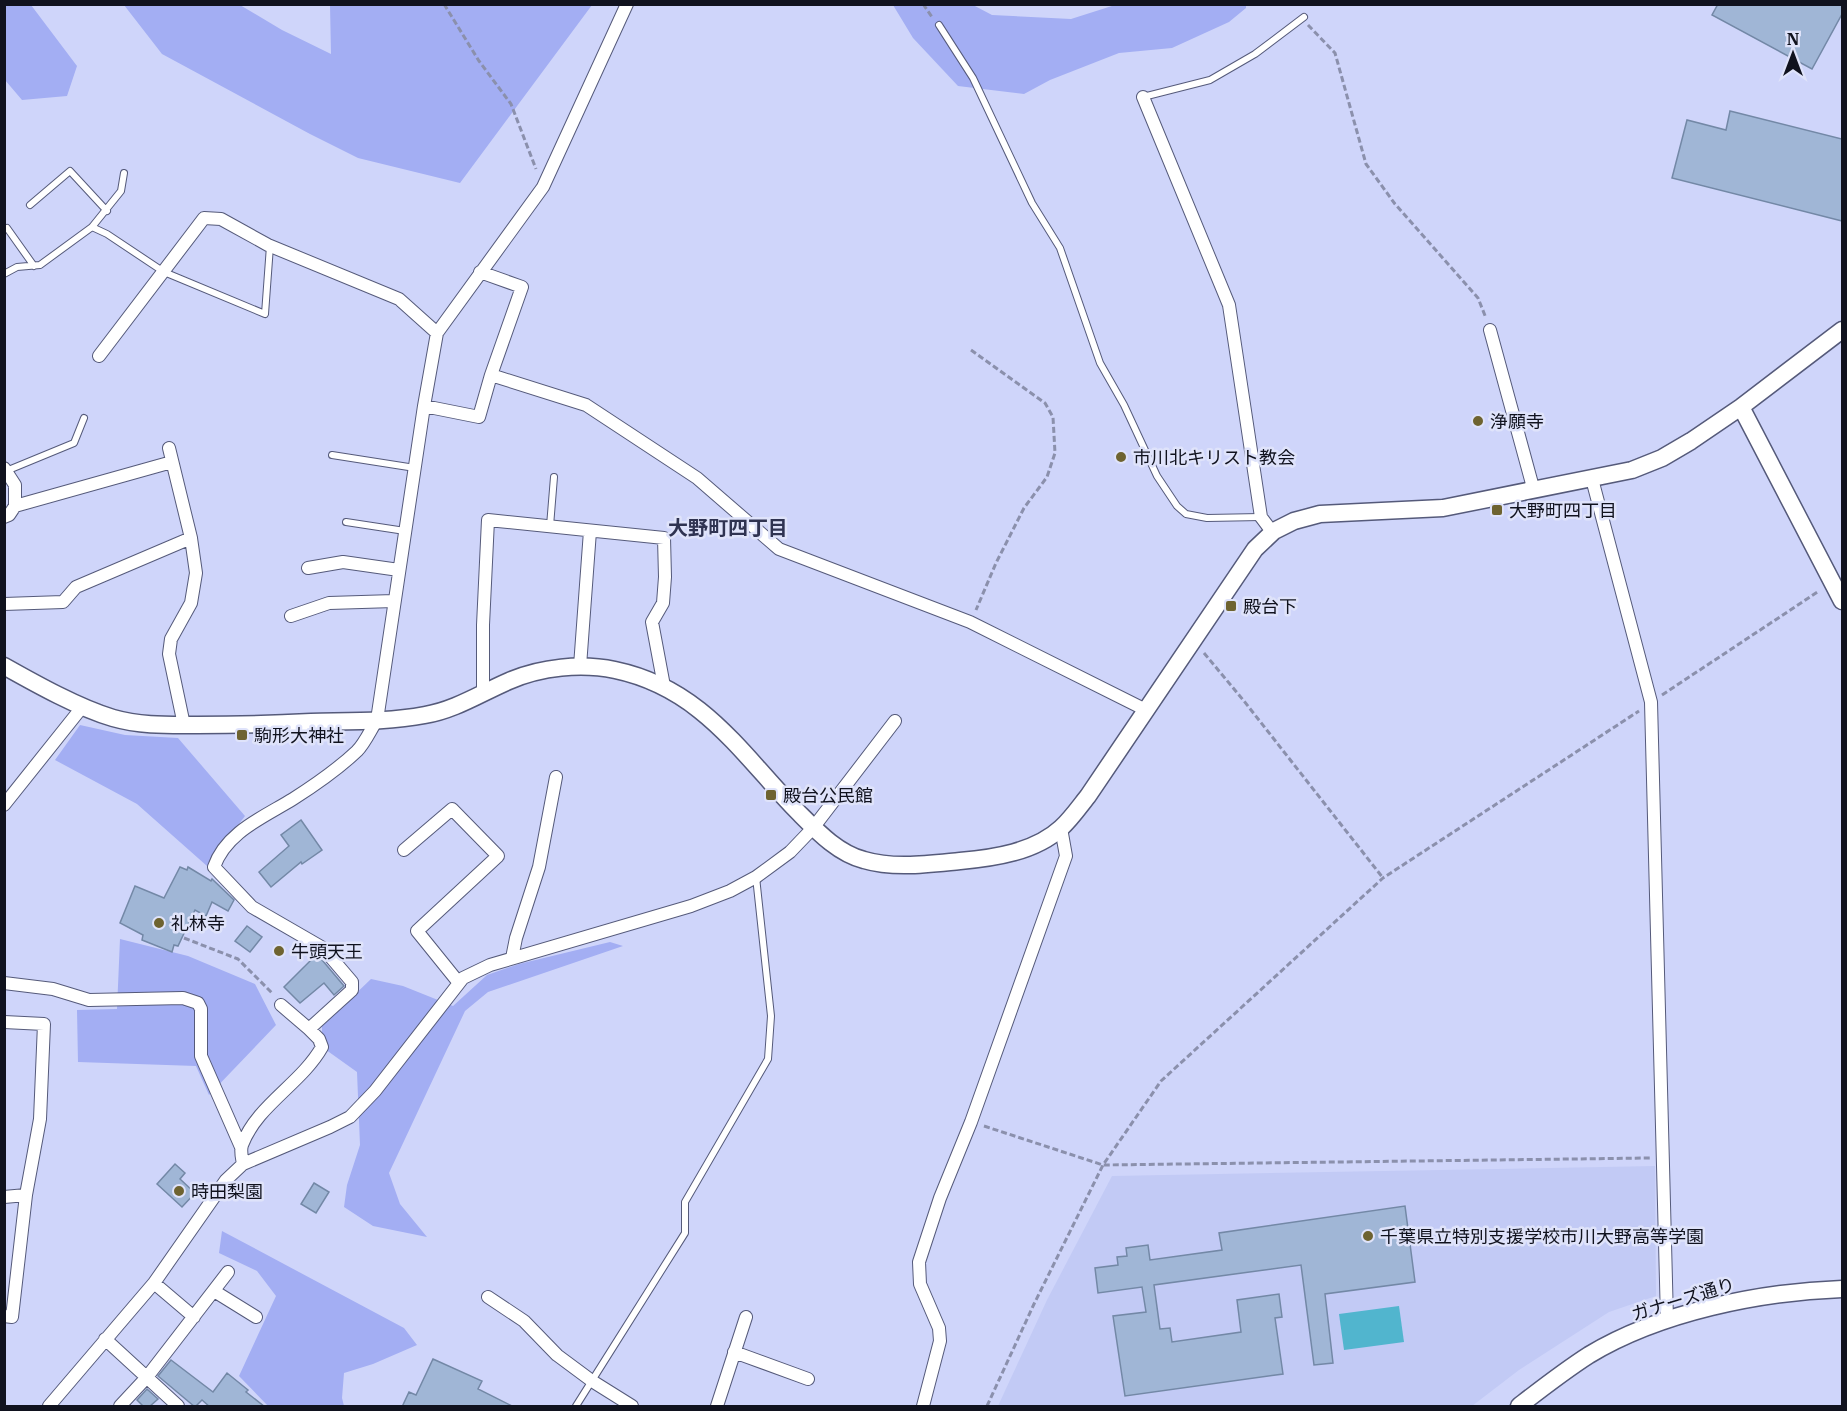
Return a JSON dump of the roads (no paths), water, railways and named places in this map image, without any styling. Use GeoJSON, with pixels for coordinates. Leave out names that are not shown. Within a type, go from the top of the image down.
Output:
{"type":"FeatureCollection","features":[{"type":"Feature","properties":{"kind":"street"},"geometry":{"type":"LineString","coordinates":[[309,1029],[352,990],[352,982],[323,948],[252,907],[214,867],[224,846],[257,819],[317,783],[359,750],[377,720],[437,333],[543,188],[627,4]]}},
{"type":"Feature","properties":{"kind":"street"},"geometry":{"type":"LineString","coordinates":[[1143,97],[1229,305],[1261,518],[1273,533]]}},
{"type":"Feature","properties":{"kind":"street"},"geometry":{"type":"LineString","coordinates":[[99,356],[204,218],[221,219],[270,246],[399,299],[437,333]]}},
{"type":"Feature","properties":{"kind":"street"},"geometry":{"type":"LineString","coordinates":[[424,406],[479,417],[522,287],[480,272]]}},
{"type":"Feature","properties":{"kind":"street"},"geometry":{"type":"LineString","coordinates":[[1491,330],[1534,491]]}},
{"type":"Feature","properties":{"kind":"street"},"geometry":{"type":"LineString","coordinates":[[4,666],[83,706],[112,718],[143,724],[254,724],[377,720],[426,715],[458,705],[512,679],[548,670],[580,666],[616,670],[664,686],[696,706],[734,741],[813,828],[837,848],[863,860],[898,865],[989,858],[1034,846],[1061,828],[1088,796],[1255,549],[1273,533],[1294,521],[1320,514],[1443,508],[1632,470],[1662,459],[1741,407],[1842,330]]}},
{"type":"Feature","properties":{"kind":"street"},"geometry":{"type":"LineString","coordinates":[[491,375],[586,405],[698,478],[779,549],[970,622],[1146,710]]}},
{"type":"Feature","properties":{"kind":"street"},"geometry":{"type":"LineString","coordinates":[[1741,407],[1842,601]]}},
{"type":"Feature","properties":{"kind":"street"},"geometry":{"type":"LineString","coordinates":[[169,448],[192,538],[196,573],[191,603],[171,639],[169,654],[184,724]]}},
{"type":"Feature","properties":{"kind":"street"},"geometry":{"type":"LineString","coordinates":[[15,506],[172,462]]}},
{"type":"Feature","properties":{"kind":"street"},"geometry":{"type":"LineString","coordinates":[[4,517],[9,515],[15,506],[15,485],[5,470]]}},
{"type":"Feature","properties":{"kind":"street"},"geometry":{"type":"LineString","coordinates":[[1592,479],[1651,702],[1667,1320]]}},
{"type":"Feature","properties":{"kind":"street"},"geometry":{"type":"LineString","coordinates":[[483,693],[483,625],[488,520],[664,538],[663,603],[652,622],[664,686]]}},
{"type":"Feature","properties":{"kind":"street"},"geometry":{"type":"LineString","coordinates":[[580,666],[590,531]]}},
{"type":"Feature","properties":{"kind":"street"},"geometry":{"type":"LineString","coordinates":[[4,604],[63,602],[76,587],[192,538]]}},
{"type":"Feature","properties":{"kind":"street"},"geometry":{"type":"LineString","coordinates":[[308,568],[343,562],[399,570]]}},
{"type":"Feature","properties":{"kind":"street"},"geometry":{"type":"LineString","coordinates":[[291,616],[329,603],[394,601]]}},
{"type":"Feature","properties":{"kind":"street"},"geometry":{"type":"LineString","coordinates":[[4,805],[83,706]]}},
{"type":"Feature","properties":{"kind":"street"},"geometry":{"type":"LineString","coordinates":[[49,1407],[154,1283],[226,1180],[243,1164],[350,1117],[375,1091],[463,978],[490,964],[691,906],[730,891],[756,877],[790,852],[813,828],[895,721]]}},
{"type":"Feature","properties":{"kind":"street"},"geometry":{"type":"LineString","coordinates":[[512,958],[516,938],[539,867],[556,777]]}},
{"type":"Feature","properties":{"kind":"street"},"geometry":{"type":"LineString","coordinates":[[404,850],[452,809],[498,856],[417,931],[459,983]]}},
{"type":"Feature","properties":{"kind":"street"},"geometry":{"type":"LineString","coordinates":[[923,1407],[940,1341],[939,1328],[920,1284],[919,1262],[940,1198],[971,1122],[1066,856],[1061,828]]}},
{"type":"Feature","properties":{"kind":"street"},"geometry":{"type":"LineString","coordinates":[[4,983],[53,989],[89,1000],[183,998],[198,1003],[201,1009],[201,1056],[241,1147],[243,1164]]}},
{"type":"Feature","properties":{"kind":"street"},"geometry":{"type":"LineString","coordinates":[[241,1147],[257,1119],[315,1060],[322,1047],[319,1039],[281,1005]]}},
{"type":"Feature","properties":{"kind":"street"},"geometry":{"type":"LineString","coordinates":[[4,1022],[44,1024],[40,1119],[26,1195],[12,1317],[4,1316]]}},
{"type":"Feature","properties":{"kind":"street"},"geometry":{"type":"LineString","coordinates":[[4,1197],[26,1195]]}},
{"type":"Feature","properties":{"kind":"street"},"geometry":{"type":"LineString","coordinates":[[120,1407],[147,1377],[228,1272]]}},
{"type":"Feature","properties":{"kind":"street"},"geometry":{"type":"LineString","coordinates":[[154,1283],[194,1317]]}},
{"type":"Feature","properties":{"kind":"street","name":"ガナーズ通り"},"geometry":{"type":"LineString","coordinates":[[1518,1407],[1590,1354],[1667,1320],[1771,1294],[1842,1289]]}},
{"type":"Feature","properties":{"kind":"street"},"geometry":{"type":"LineString","coordinates":[[214,1291],[256,1317]]}},
{"type":"Feature","properties":{"kind":"street"},"geometry":{"type":"LineString","coordinates":[[488,1297],[524,1321],[557,1355],[632,1407]]}},
{"type":"Feature","properties":{"kind":"street"},"geometry":{"type":"LineString","coordinates":[[717,1407],[746,1317]]}},
{"type":"Feature","properties":{"kind":"street"},"geometry":{"type":"LineString","coordinates":[[105,1339],[178,1407]]}},
{"type":"Feature","properties":{"kind":"street"},"geometry":{"type":"LineString","coordinates":[[734,1352],[808,1379]]}},
{"type":"Feature","properties":{"kind":"lane"},"geometry":{"type":"LineString","coordinates":[[1143,97],[1210,80],[1255,54],[1304,17]]}},
{"type":"Feature","properties":{"kind":"lane"},"geometry":{"type":"LineString","coordinates":[[939,25],[973,78],[1032,204],[1060,248],[1100,363],[1124,405],[1157,476],[1177,506],[1186,514],[1207,518],[1261,518]]}},
{"type":"Feature","properties":{"kind":"lane"},"geometry":{"type":"LineString","coordinates":[[30,205],[70,171],[107,211]]}},
{"type":"Feature","properties":{"kind":"lane"},"geometry":{"type":"LineString","coordinates":[[4,274],[17,267],[40,265],[92,227],[121,191],[124,173]]}},
{"type":"Feature","properties":{"kind":"lane"},"geometry":{"type":"LineString","coordinates":[[92,227],[107,234],[164,272],[265,314],[270,246]]}},
{"type":"Feature","properties":{"kind":"lane"},"geometry":{"type":"LineString","coordinates":[[7,228],[34,266]]}},
{"type":"Feature","properties":{"kind":"lane"},"geometry":{"type":"LineString","coordinates":[[5,470],[74,443],[84,418]]}},
{"type":"Feature","properties":{"kind":"lane"},"geometry":{"type":"LineString","coordinates":[[332,455],[415,468]]}},
{"type":"Feature","properties":{"kind":"lane"},"geometry":{"type":"LineString","coordinates":[[550,526],[554,477]]}},
{"type":"Feature","properties":{"kind":"lane"},"geometry":{"type":"LineString","coordinates":[[346,522],[405,531]]}},
{"type":"Feature","properties":{"kind":"lane"},"geometry":{"type":"LineString","coordinates":[[576,1407],[686,1233],[685,1202],[768,1059],[771,1016],[756,877]]}},
{"type":"Feature","properties":{"kind":"place","name":"浄願寺"},"geometry":{"type":"Point","coordinates":[1478,421]}},
{"type":"Feature","properties":{"kind":"place","name":"市川北キリスト教会"},"geometry":{"type":"Point","coordinates":[1121,457]}},
{"type":"Feature","properties":{"kind":"place","name":"大野町四丁目"},"geometry":{"type":"Point","coordinates":[1497,510]}},
{"type":"Feature","properties":{"kind":"place","name":"殿台下"},"geometry":{"type":"Point","coordinates":[1231,606]}},
{"type":"Feature","properties":{"kind":"place","name":"駒形大神社"},"geometry":{"type":"Point","coordinates":[242,735]}},
{"type":"Feature","properties":{"kind":"place","name":"殿台公民館"},"geometry":{"type":"Point","coordinates":[771,795]}},
{"type":"Feature","properties":{"kind":"place","name":"礼林寺"},"geometry":{"type":"Point","coordinates":[159,923]}},
{"type":"Feature","properties":{"kind":"place","name":"牛頭天王"},"geometry":{"type":"Point","coordinates":[279,951]}},
{"type":"Feature","properties":{"kind":"place","name":"時田梨園"},"geometry":{"type":"Point","coordinates":[179,1191]}},
{"type":"Feature","properties":{"kind":"place","name":"千葉県立特別支援学校市川大野高等学園"},"geometry":{"type":"Point","coordinates":[1368,1236]}},
{"type":"Feature","properties":{"kind":"district","name":"大野町四丁目"},"geometry":{"type":"Point","coordinates":[728,527]}}]}
